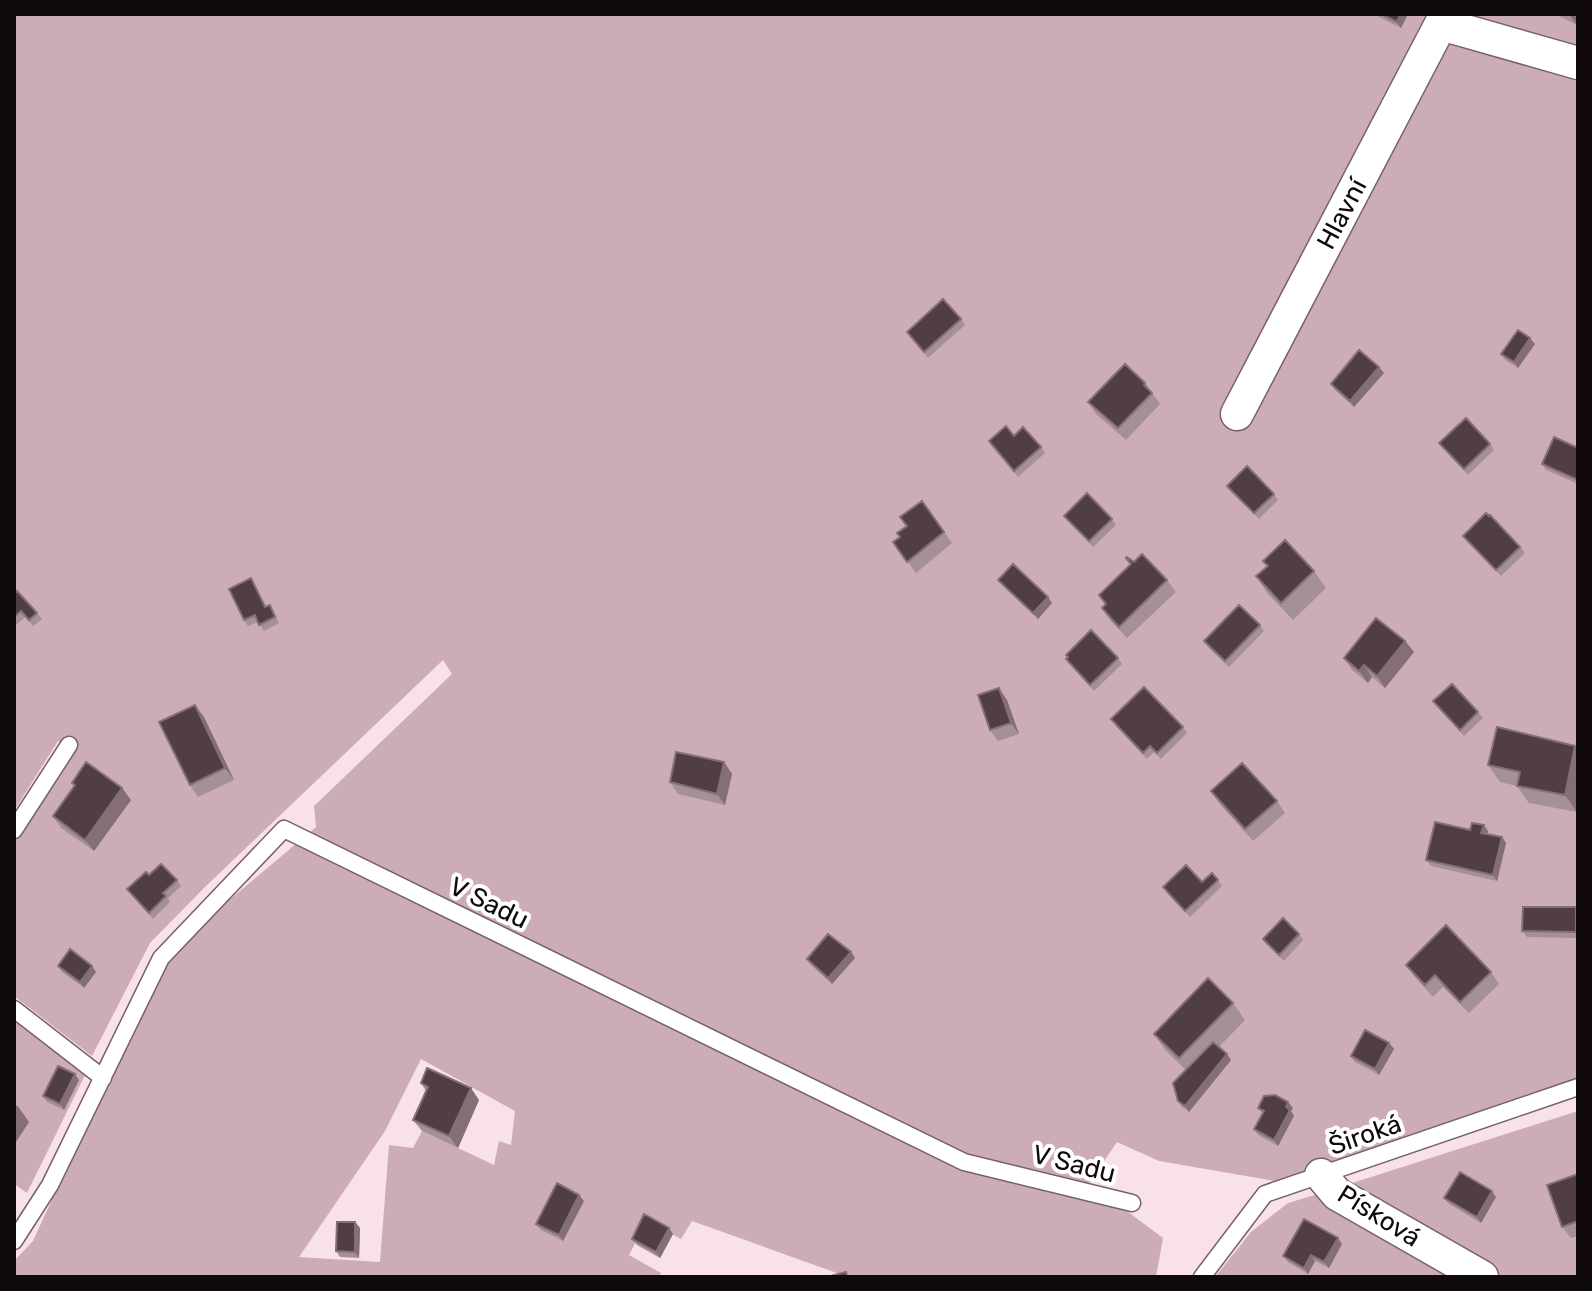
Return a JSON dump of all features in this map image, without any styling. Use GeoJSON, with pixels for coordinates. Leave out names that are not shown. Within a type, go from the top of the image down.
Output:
{"type":"FeatureCollection","features":[{"type":"Feature","properties":{"kind":"street"},"geometry":{"type":"LineString","coordinates":[[1444,19],[1578,63]]}},
{"type":"Feature","properties":{"kind":"street","name":"Hlavní"},"geometry":{"type":"LineString","coordinates":[[1237,414],[1444,19]]}},
{"type":"Feature","properties":{"kind":"street","name":"Písková"},"geometry":{"type":"LineString","coordinates":[[1321,1175],[1337,1194],[1482,1277]]}},
{"type":"Feature","properties":{"kind":"lane"},"geometry":{"type":"LineString","coordinates":[[14,830],[69,745]]}},
{"type":"Feature","properties":{"kind":"lane","name":"V Sadu"},"geometry":{"type":"LineString","coordinates":[[14,1241],[50,1185],[161,958],[284,829],[964,1162],[1132,1203]]}},
{"type":"Feature","properties":{"kind":"lane"},"geometry":{"type":"LineString","coordinates":[[14,1009],[103,1078]]}},
{"type":"Feature","properties":{"kind":"lane","name":"Široká"},"geometry":{"type":"LineString","coordinates":[[1202,1277],[1265,1194],[1578,1087]]}},
{"type":"Feature","properties":{"kind":"shaded area"},"geometry":{"type":"Polygon","coordinates":[[[14,14],[1578,14],[1578,1082],[1280,1182],[1159,1161],[1117,1142],[1089,1183],[1163,1238],[1156,1277],[848,1277],[692,1221],[681,1239],[647,1221],[629,1255],[661,1273],[659,1277],[14,1277],[14,1261],[33,1241],[163,956],[316,827],[314,806],[452,674],[443,660],[150,943],[92,1056],[14,996],[14,840],[72,748],[58,741],[14,811],[14,14]],[[421,1059],[385,1131],[299,1257],[380,1262],[389,1145],[413,1148],[422,1131],[494,1165],[499,1141],[511,1145],[515,1111],[421,1059]]]}},
{"type":"Feature","properties":{"kind":"shaded area"},"geometry":{"type":"Polygon","coordinates":[[[14,1018],[86,1073],[27,1193],[14,1184],[14,1018]]]}},
{"type":"Feature","properties":{"kind":"shaded area"},"geometry":{"type":"Polygon","coordinates":[[[1578,1111],[1578,1277],[1491,1277],[1346,1185],[1578,1111]]]}},
{"type":"Feature","properties":{"kind":"shaded area"},"geometry":{"type":"Polygon","coordinates":[[[1318,1194],[1460,1277],[1215,1277],[1251,1232],[1288,1203],[1318,1194]]]}},
{"type":"Feature","properties":{"kind":"building"},"geometry":{"type":"Polygon","coordinates":[[[1381,14],[1400,14],[1397,22],[1381,14]]]}},
{"type":"Feature","properties":{"kind":"building"},"geometry":{"type":"Polygon","coordinates":[[[943,299],[961,319],[924,352],[907,332],[943,299]]]}},
{"type":"Feature","properties":{"kind":"building"},"geometry":{"type":"Polygon","coordinates":[[[1518,330],[1530,338],[1514,362],[1501,354],[1518,330]]]}},
{"type":"Feature","properties":{"kind":"building"},"geometry":{"type":"Polygon","coordinates":[[[1359,350],[1379,367],[1350,401],[1331,384],[1359,350]]]}},
{"type":"Feature","properties":{"kind":"building"},"geometry":{"type":"Polygon","coordinates":[[[1125,364],[1152,393],[1118,428],[1088,402],[1125,364]]]}},
{"type":"Feature","properties":{"kind":"building"},"geometry":{"type":"Polygon","coordinates":[[[1466,418],[1490,444],[1464,469],[1439,443],[1466,418]]]}},
{"type":"Feature","properties":{"kind":"building"},"geometry":{"type":"Polygon","coordinates":[[[1006,426],[1014,436],[1023,427],[1041,447],[1014,471],[989,441],[1006,426]]]}},
{"type":"Feature","properties":{"kind":"building"},"geometry":{"type":"Polygon","coordinates":[[[1554,437],[1578,448],[1578,480],[1542,464],[1554,437]]]}},
{"type":"Feature","properties":{"kind":"building"},"geometry":{"type":"Polygon","coordinates":[[[1247,466],[1274,494],[1254,513],[1227,486],[1247,466]]]}},
{"type":"Feature","properties":{"kind":"building"},"geometry":{"type":"Polygon","coordinates":[[[1087,493],[1112,519],[1089,541],[1064,516],[1087,493]]]}},
{"type":"Feature","properties":{"kind":"building"},"geometry":{"type":"Polygon","coordinates":[[[922,501],[944,532],[907,562],[893,542],[900,537],[897,533],[907,526],[900,517],[922,501]]]}},
{"type":"Feature","properties":{"kind":"building"},"geometry":{"type":"Polygon","coordinates":[[[1486,513],[1520,547],[1496,570],[1463,536],[1486,513]]]}},
{"type":"Feature","properties":{"kind":"building"},"geometry":{"type":"Polygon","coordinates":[[[1285,540],[1314,571],[1281,603],[1256,576],[1268,566],[1263,561],[1285,540]]]}},
{"type":"Feature","properties":{"kind":"building"},"geometry":{"type":"Polygon","coordinates":[[[1142,554],[1167,580],[1119,627],[1102,608],[1106,604],[1099,595],[1131,564],[1127,557],[1134,562],[1142,554]]]}},
{"type":"Feature","properties":{"kind":"building"},"geometry":{"type":"Polygon","coordinates":[[[1013,564],[1048,597],[1033,613],[998,580],[1013,564]]]}},
{"type":"Feature","properties":{"kind":"building"},"geometry":{"type":"Polygon","coordinates":[[[251,578],[265,607],[270,605],[275,617],[259,625],[255,615],[244,620],[229,589],[251,578]]]}},
{"type":"Feature","properties":{"kind":"building"},"geometry":{"type":"Polygon","coordinates":[[[17,591],[37,613],[29,620],[21,611],[14,617],[14,594],[17,591]]]}},
{"type":"Feature","properties":{"kind":"building"},"geometry":{"type":"Polygon","coordinates":[[[1239,605],[1260,625],[1225,661],[1204,641],[1239,605]]]}},
{"type":"Feature","properties":{"kind":"building"},"geometry":{"type":"Polygon","coordinates":[[[1376,618],[1405,641],[1377,676],[1364,665],[1359,671],[1344,658],[1376,618]]]}},
{"type":"Feature","properties":{"kind":"building"},"geometry":{"type":"Polygon","coordinates":[[[1091,630],[1118,658],[1090,685],[1066,659],[1066,655],[1091,630]]]}},
{"type":"Feature","properties":{"kind":"building"},"geometry":{"type":"Polygon","coordinates":[[[1452,684],[1478,712],[1460,730],[1433,701],[1452,684]]]}},
{"type":"Feature","properties":{"kind":"building"},"geometry":{"type":"Polygon","coordinates":[[[1144,687],[1183,727],[1157,753],[1150,746],[1143,753],[1111,719],[1144,687]]]}},
{"type":"Feature","properties":{"kind":"building"},"geometry":{"type":"Polygon","coordinates":[[[999,688],[1011,723],[990,730],[978,695],[999,688]]]}},
{"type":"Feature","properties":{"kind":"building"},"geometry":{"type":"Polygon","coordinates":[[[195,705],[225,768],[190,785],[159,722],[195,705]]]}},
{"type":"Feature","properties":{"kind":"building"},"geometry":{"type":"Polygon","coordinates":[[[1497,727],[1575,746],[1565,795],[1517,786],[1520,772],[1488,765],[1497,727]]]}},
{"type":"Feature","properties":{"kind":"building"},"geometry":{"type":"Polygon","coordinates":[[[676,752],[724,762],[717,794],[670,782],[676,752]]]}},
{"type":"Feature","properties":{"kind":"building"},"geometry":{"type":"Polygon","coordinates":[[[86,762],[122,788],[85,840],[53,816],[75,785],[72,783],[86,762]]]}},
{"type":"Feature","properties":{"kind":"building"},"geometry":{"type":"Polygon","coordinates":[[[1242,763],[1277,801],[1245,829],[1211,791],[1242,763]]]}},
{"type":"Feature","properties":{"kind":"building"},"geometry":{"type":"Polygon","coordinates":[[[1435,822],[1470,830],[1472,823],[1484,825],[1481,833],[1502,837],[1493,875],[1426,860],[1435,822]]]}},
{"type":"Feature","properties":{"kind":"building"},"geometry":{"type":"Polygon","coordinates":[[[161,864],[177,880],[149,913],[127,889],[146,872],[149,875],[161,864]]]}},
{"type":"Feature","properties":{"kind":"building"},"geometry":{"type":"Polygon","coordinates":[[[1186,865],[1202,882],[1212,873],[1218,880],[1185,911],[1163,887],[1186,865]]]}},
{"type":"Feature","properties":{"kind":"building"},"geometry":{"type":"Polygon","coordinates":[[[1523,907],[1576,907],[1576,932],[1522,931],[1523,907]]]}},
{"type":"Feature","properties":{"kind":"building"},"geometry":{"type":"Polygon","coordinates":[[[1283,918],[1299,934],[1279,955],[1263,939],[1283,918]]]}},
{"type":"Feature","properties":{"kind":"building"},"geometry":{"type":"Polygon","coordinates":[[[1446,925],[1491,972],[1460,1002],[1435,975],[1425,985],[1406,965],[1446,925]]]}},
{"type":"Feature","properties":{"kind":"building"},"geometry":{"type":"Polygon","coordinates":[[[828,934],[851,952],[828,978],[807,959],[828,934]]]}},
{"type":"Feature","properties":{"kind":"building"},"geometry":{"type":"Polygon","coordinates":[[[70,949],[92,966],[80,982],[58,966],[70,949]]]}},
{"type":"Feature","properties":{"kind":"building"},"geometry":{"type":"Polygon","coordinates":[[[1208,978],[1233,1003],[1179,1058],[1154,1034],[1208,978]]]}},
{"type":"Feature","properties":{"kind":"building"},"geometry":{"type":"Polygon","coordinates":[[[1365,1030],[1389,1043],[1375,1069],[1351,1056],[1365,1030]]]}},
{"type":"Feature","properties":{"kind":"building"},"geometry":{"type":"Polygon","coordinates":[[[1213,1042],[1227,1054],[1185,1106],[1178,1101],[1173,1083],[1213,1042]]]}},
{"type":"Feature","properties":{"kind":"building"},"geometry":{"type":"Polygon","coordinates":[[[58,1066],[75,1074],[60,1104],[43,1096],[58,1066]]]}},
{"type":"Feature","properties":{"kind":"building"},"geometry":{"type":"Polygon","coordinates":[[[427,1068],[471,1088],[449,1136],[413,1120],[428,1087],[421,1083],[427,1068]]]}},
{"type":"Feature","properties":{"kind":"building"},"geometry":{"type":"Polygon","coordinates":[[[1275,1095],[1288,1102],[1286,1107],[1290,1110],[1274,1140],[1254,1129],[1264,1111],[1258,1108],[1264,1096],[1275,1095]]]}},
{"type":"Feature","properties":{"kind":"building"},"geometry":{"type":"Polygon","coordinates":[[[1460,1172],[1492,1191],[1477,1217],[1444,1198],[1460,1172]]]}},
{"type":"Feature","properties":{"kind":"building"},"geometry":{"type":"Polygon","coordinates":[[[1578,1174],[1578,1221],[1562,1227],[1547,1185],[1578,1174]]]}},
{"type":"Feature","properties":{"kind":"building"},"geometry":{"type":"Polygon","coordinates":[[[557,1183],[579,1195],[559,1235],[536,1224],[557,1183]]]}},
{"type":"Feature","properties":{"kind":"building"},"geometry":{"type":"Polygon","coordinates":[[[644,1214],[669,1228],[656,1252],[632,1239],[644,1214]]]}},
{"type":"Feature","properties":{"kind":"building"},"geometry":{"type":"Polygon","coordinates":[[[1304,1219],[1338,1238],[1324,1262],[1311,1255],[1304,1268],[1283,1256],[1304,1219]]]}},
{"type":"Feature","properties":{"kind":"building"},"geometry":{"type":"Polygon","coordinates":[[[337,1222],[355,1222],[355,1252],[336,1251],[337,1222]]]}},
{"type":"Feature","properties":{"kind":"building"},"geometry":{"type":"Polygon","coordinates":[[[846,1272],[847,1277],[827,1277],[846,1272]]]}}]}
